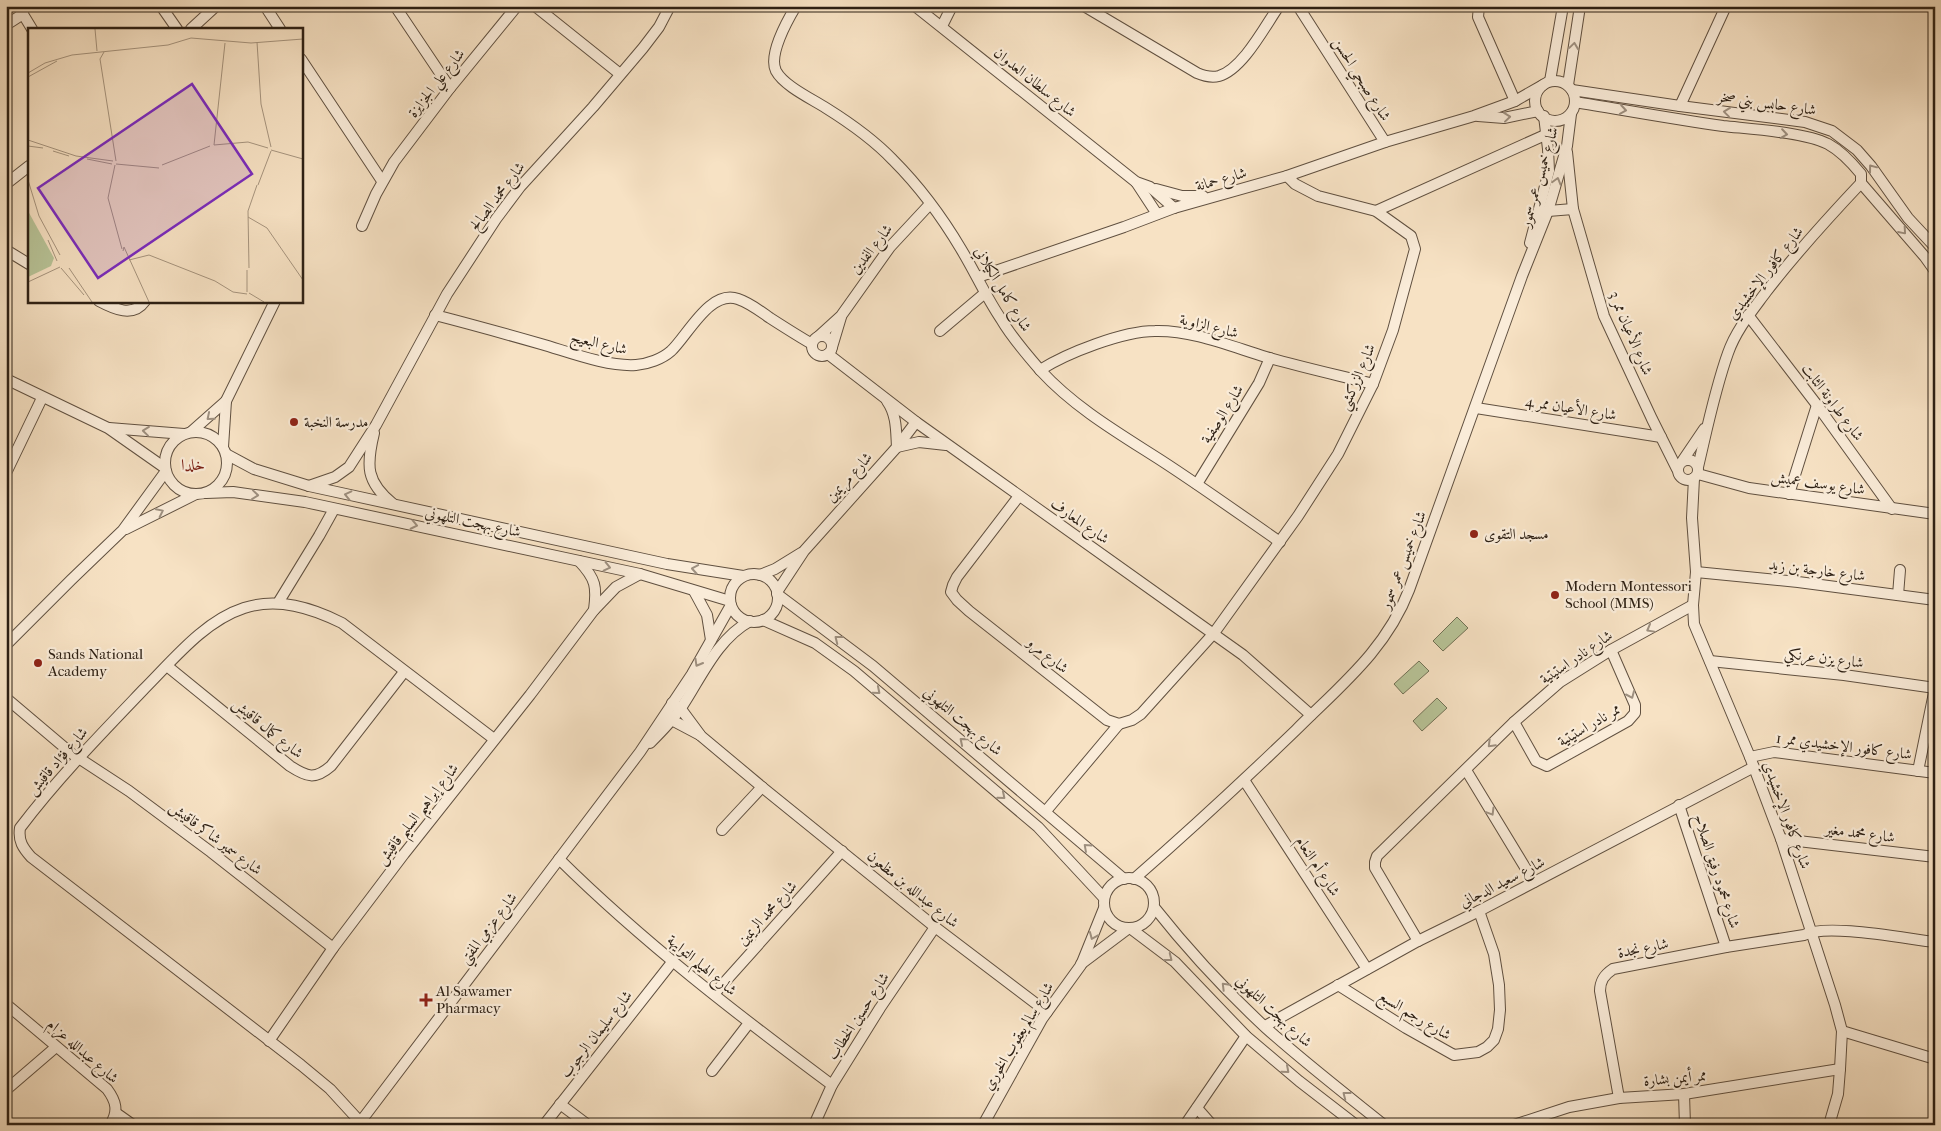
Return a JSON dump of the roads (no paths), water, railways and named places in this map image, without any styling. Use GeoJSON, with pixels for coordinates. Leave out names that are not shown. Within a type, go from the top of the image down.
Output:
{"type":"FeatureCollection","features":[{"type":"Feature","properties":{"kind":"street"},"geometry":{"type":"LineString","coordinates":[[162,6],[176,28]]}},
{"type":"Feature","properties":{"kind":"street"},"geometry":{"type":"LineString","coordinates":[[193,28],[216,6]]}},
{"type":"Feature","properties":{"kind":"street"},"geometry":{"type":"LineString","coordinates":[[265,6],[279,28]]}},
{"type":"Feature","properties":{"kind":"street"},"geometry":{"type":"LineString","coordinates":[[395,6],[450,88]]}},
{"type":"Feature","properties":{"kind":"street","name":"شارع علي الجزايزة"},"geometry":{"type":"LineString","coordinates":[[362,226],[382,181],[394,162],[450,88],[517,6]]}},
{"type":"Feature","properties":{"kind":"street"},"geometry":{"type":"LineString","coordinates":[[535,6],[620,74]]}},
{"type":"Feature","properties":{"kind":"street","name":"شارع محمد الصالح"},"geometry":{"type":"LineString","coordinates":[[309,486],[330,480],[343,473],[349,467],[376,425],[435,315],[491,226],[520,187],[652,38],[670,6]]}},
{"type":"Feature","properties":{"kind":"street","name":"شارع كامل الكيلاني"},"geometry":{"type":"LineString","coordinates":[[796,6],[777,46],[774,64],[776,72],[792,86],[863,133],[898,164],[948,227],[1013,338],[1040,370],[1096,418],[1197,484],[1280,542]]}},
{"type":"Feature","properties":{"kind":"street","name":"شارع سلطان العدوان"},"geometry":{"type":"LineString","coordinates":[[915,6],[1136,182],[1157,214]]}},
{"type":"Feature","properties":{"kind":"street"},"geometry":{"type":"LineString","coordinates":[[942,26],[952,6]]}},
{"type":"Feature","properties":{"kind":"street"},"geometry":{"type":"LineString","coordinates":[[1084,6],[1197,73],[1213,77],[1221,76],[1236,67],[1279,6]]}},
{"type":"Feature","properties":{"kind":"street","name":"شارع صبحي الحسن"},"geometry":{"type":"LineString","coordinates":[[1298,6],[1385,142]]}},
{"type":"Feature","properties":{"kind":"street"},"geometry":{"type":"LineString","coordinates":[[1479,6],[1478,17],[1515,101]]}},
{"type":"Feature","properties":{"kind":"street"},"geometry":{"type":"LineString","coordinates":[[1546,83],[1563,6]]}},
{"type":"Feature","properties":{"kind":"street"},"geometry":{"type":"LineString","coordinates":[[1570,88],[1557,80],[1546,83],[1538,89],[1535,100],[1541,114],[1554,121],[1571,114],[1575,102],[1570,88],[1580,6]]}},
{"type":"Feature","properties":{"kind":"street"},"geometry":{"type":"LineString","coordinates":[[1680,106],[1726,6]]}},
{"type":"Feature","properties":{"kind":"street"},"geometry":{"type":"LineString","coordinates":[[6,25],[20,10],[31,28]]}},
{"type":"Feature","properties":{"kind":"street"},"geometry":{"type":"LineString","coordinates":[[302,61],[382,181]]}},
{"type":"Feature","properties":{"kind":"street","name":"شارع حمانة"},"geometry":{"type":"LineString","coordinates":[[978,277],[1174,208],[1287,176],[1385,142],[1474,116],[1515,101],[1546,83]]}},
{"type":"Feature","properties":{"kind":"street","name":"شارع حابس بني صخر"},"geometry":{"type":"LineString","coordinates":[[1570,88],[1680,106],[1805,122],[1832,131],[1857,150],[1908,218],[1935,247]]}},
{"type":"Feature","properties":{"kind":"street","name":"شارع حابس بني صخر"},"geometry":{"type":"LineString","coordinates":[[1575,102],[1816,139],[1828,144],[1851,162],[1862,174],[1861,183],[1926,257],[1935,271]]}},
{"type":"Feature","properties":{"kind":"street","name":"شارع حمانة"},"geometry":{"type":"LineString","coordinates":[[1474,116],[1504,118],[1541,114]]}},
{"type":"Feature","properties":{"kind":"street","name":"شارع خميس عمر سمور"},"geometry":{"type":"LineString","coordinates":[[1522,276],[1549,171],[1548,149],[1541,114]]}},
{"type":"Feature","properties":{"kind":"street","name":"شارع خميس عمر سمور"},"geometry":{"type":"LineString","coordinates":[[1129,879],[1244,780],[1311,715],[1378,647],[1402,610],[1522,276],[1548,211],[1566,146],[1571,114]]}},
{"type":"Feature","properties":{"kind":"street"},"geometry":{"type":"LineString","coordinates":[[1376,211],[1545,135]]}},
{"type":"Feature","properties":{"kind":"street","name":"شارع الأعيان ممر 3"},"geometry":{"type":"LineString","coordinates":[[1566,146],[1573,209],[1604,316],[1652,419],[1662,437],[1681,463],[1680,476],[1694,475]]}},
{"type":"Feature","properties":{"kind":"street"},"geometry":{"type":"LineString","coordinates":[[6,184],[28,167]]}},
{"type":"Feature","properties":{"kind":"street","name":"شارع الزركشي"},"geometry":{"type":"LineString","coordinates":[[1214,633],[1280,542],[1338,454],[1373,384],[1393,330],[1415,249],[1413,240],[1408,233],[1376,211],[1318,196],[1295,184],[1287,176]]}},
{"type":"Feature","properties":{"kind":"street","name":"شارع سلطان العدوان"},"geometry":{"type":"LineString","coordinates":[[1136,182],[1150,187],[1174,208]]}},
{"type":"Feature","properties":{"kind":"street","name":"شارع كافور الإخشيدي"},"geometry":{"type":"LineString","coordinates":[[1829,1125],[1838,1094],[1842,1031],[1781,839],[1750,757],[1694,624],[1693,605],[1696,572],[1692,518],[1694,475],[1728,352],[1748,315],[1791,259],[1861,183]]}},
{"type":"Feature","properties":{"kind":"street"},"geometry":{"type":"LineString","coordinates":[[1150,187],[1182,196],[1211,196]]}},
{"type":"Feature","properties":{"kind":"street","name":"شارع الفدين"},"geometry":{"type":"LineString","coordinates":[[816,340],[841,316],[890,247],[930,204]]}},
{"type":"Feature","properties":{"kind":"street"},"geometry":{"type":"LineString","coordinates":[[1548,211],[1573,209]]}},
{"type":"Feature","properties":{"kind":"street"},"geometry":{"type":"LineString","coordinates":[[6,250],[28,263]]}},
{"type":"Feature","properties":{"kind":"street","name":"شارع حابس بني صخر"},"geometry":{"type":"LineString","coordinates":[[1926,257],[1935,263]]}},
{"type":"Feature","properties":{"kind":"street"},"geometry":{"type":"LineString","coordinates":[[940,331],[985,293]]}},
{"type":"Feature","properties":{"kind":"street","name":"شارع البعيج"},"geometry":{"type":"LineString","coordinates":[[435,315],[624,366],[651,362],[669,352],[707,308],[717,300],[726,297],[736,298],[752,305],[795,335],[816,340]]}},
{"type":"Feature","properties":{"kind":"street"},"geometry":{"type":"LineString","coordinates":[[101,302],[116,310],[129,311],[136,309],[144,302]]}},
{"type":"Feature","properties":{"kind":"street"},"geometry":{"type":"LineString","coordinates":[[123,530],[201,493],[221,481],[226,473],[227,464],[224,450],[226,401],[275,302]]}},
{"type":"Feature","properties":{"kind":"street","name":"شارع طراونة الثابت"},"geometry":{"type":"LineString","coordinates":[[1748,315],[1892,508]]}},
{"type":"Feature","properties":{"kind":"street","name":"شارع الفدين"},"geometry":{"type":"LineString","coordinates":[[830,350],[841,316]]}},
{"type":"Feature","properties":{"kind":"street","name":"شارع الزاوية"},"geometry":{"type":"LineString","coordinates":[[1040,370],[1076,351],[1134,334],[1154,331],[1193,336],[1373,384]]}},
{"type":"Feature","properties":{"kind":"street"},"geometry":{"type":"LineString","coordinates":[[828,338],[830,350],[818,355],[813,351],[816,340],[828,338]]}},
{"type":"Feature","properties":{"kind":"street","name":"شارع المعارف"},"geometry":{"type":"LineString","coordinates":[[830,350],[886,400],[1243,655],[1311,715]]}},
{"type":"Feature","properties":{"kind":"street","name":"شارع الوصفية"},"geometry":{"type":"LineString","coordinates":[[1197,484],[1254,391],[1270,358]]}},
{"type":"Feature","properties":{"kind":"street"},"geometry":{"type":"LineString","coordinates":[[6,379],[42,398],[108,428],[165,469]]}},
{"type":"Feature","properties":{"kind":"street"},"geometry":{"type":"LineString","coordinates":[[6,473],[42,398]]}},
{"type":"Feature","properties":{"kind":"street"},"geometry":{"type":"LineString","coordinates":[[886,400],[895,420],[897,447],[919,442],[930,442],[952,447]]}},
{"type":"Feature","properties":{"kind":"street"},"geometry":{"type":"LineString","coordinates":[[201,493],[186,492],[177,488],[170,480],[165,469],[165,458],[168,448],[175,440],[188,433],[226,401]]}},
{"type":"Feature","properties":{"kind":"street"},"geometry":{"type":"LineString","coordinates":[[1789,494],[1817,405]]}},
{"type":"Feature","properties":{"kind":"street","name":"شارع الأعيان ممر 4"},"geometry":{"type":"LineString","coordinates":[[1476,408],[1662,437]]}},
{"type":"Feature","properties":{"kind":"street","name":"شارع مريمين"},"geometry":{"type":"LineString","coordinates":[[777,593],[804,551],[897,447],[916,422]]}},
{"type":"Feature","properties":{"kind":"street","name":"شارع كافور الإخشيدي"},"geometry":{"type":"LineString","coordinates":[[1681,463],[1708,424]]}},
{"type":"Feature","properties":{"kind":"street","name":"شارع محمد الصالح"},"geometry":{"type":"LineString","coordinates":[[376,425],[371,450],[372,481],[376,489],[396,506]]}},
{"type":"Feature","properties":{"kind":"street"},"geometry":{"type":"LineString","coordinates":[[108,428],[209,435],[224,450]]}},
{"type":"Feature","properties":{"kind":"street","name":"شارع بهجت التلهوني"},"geometry":{"type":"LineString","coordinates":[[224,450],[254,469],[309,486],[667,564],[743,576]]}},
{"type":"Feature","properties":{"kind":"street","name":"شارع يوسف عميش"},"geometry":{"type":"LineString","coordinates":[[1681,463],[1692,460],[1694,475],[1749,488],[1935,514]]}},
{"type":"Feature","properties":{"kind":"street"},"geometry":{"type":"LineString","coordinates":[[6,645],[123,530],[165,469]]}},
{"type":"Feature","properties":{"kind":"street","name":"شارع بهجت التلهوني"},"geometry":{"type":"LineString","coordinates":[[201,493],[233,492],[273,497],[334,509],[640,574],[730,603]]}},
{"type":"Feature","properties":{"kind":"street","name":"شارع مرو"},"geometry":{"type":"LineString","coordinates":[[1018,496],[957,577],[951,592],[969,611],[1096,712],[1107,720],[1119,724]]}},
{"type":"Feature","properties":{"kind":"street"},"geometry":{"type":"LineString","coordinates":[[278,603],[334,509]]}},
{"type":"Feature","properties":{"kind":"street","name":"شارع مريمين"},"geometry":{"type":"LineString","coordinates":[[760,575],[775,569],[804,551]]}},
{"type":"Feature","properties":{"kind":"street"},"geometry":{"type":"LineString","coordinates":[[579,561],[592,576],[595,584],[594,610]]}},
{"type":"Feature","properties":{"kind":"street"},"geometry":{"type":"LineString","coordinates":[[1898,595],[1900,570]]}},
{"type":"Feature","properties":{"kind":"street","name":"شارع خارجة بن زيد"},"geometry":{"type":"LineString","coordinates":[[1696,572],[1798,582],[1935,600]]}},
{"type":"Feature","properties":{"kind":"street","name":"شارع إبراهيم السليم قاقيش"},"geometry":{"type":"LineString","coordinates":[[270,1041],[333,948],[594,610],[616,587],[640,574]]}},
{"type":"Feature","properties":{"kind":"street"},"geometry":{"type":"LineString","coordinates":[[760,575],[770,581],[777,593],[777,602],[770,616],[763,620],[750,621],[738,616],[730,603],[732,586],[743,576],[760,575]]}},
{"type":"Feature","properties":{"kind":"street"},"geometry":{"type":"LineString","coordinates":[[694,591],[707,615],[711,640]]}},
{"type":"Feature","properties":{"kind":"street","name":"شارع بهجت التلهوني"},"geometry":{"type":"LineString","coordinates":[[777,593],[873,666],[1129,879]]}},
{"type":"Feature","properties":{"kind":"street","name":"شارع فؤاد قاقيش"},"geometry":{"type":"LineString","coordinates":[[361,1124],[330,1089],[31,857],[19,840],[20,828],[77,758],[167,666],[204,631],[232,612],[246,608],[278,603],[313,610],[342,623],[494,739]]}},
{"type":"Feature","properties":{"kind":"street","name":"شارع عزمي المفتي"},"geometry":{"type":"LineString","coordinates":[[676,706],[730,603]]}},
{"type":"Feature","properties":{"kind":"street","name":"شارع نادر استيتية"},"geometry":{"type":"LineString","coordinates":[[1418,940],[1376,868],[1377,856],[1514,722],[1560,682],[1611,650],[1693,605]]}},
{"type":"Feature","properties":{"kind":"street"},"geometry":{"type":"LineString","coordinates":[[763,620],[815,642],[854,671],[1038,828],[1104,903],[1107,914],[1116,924],[1130,928],[1175,962],[1246,1036],[1356,1125]]}},
{"type":"Feature","properties":{"kind":"street","name":"شارع عزمي المفتي"},"geometry":{"type":"LineString","coordinates":[[361,1124],[559,859],[721,647],[736,630],[750,621]]}},
{"type":"Feature","properties":{"kind":"street"},"geometry":{"type":"LineString","coordinates":[[1046,811],[1119,724],[1132,720],[1141,714],[1214,633]]}},
{"type":"Feature","properties":{"kind":"street","name":"ممر نادر استيتية"},"geometry":{"type":"LineString","coordinates":[[1514,722],[1536,760],[1547,766],[1628,721],[1635,713],[1635,705],[1611,650]]}},
{"type":"Feature","properties":{"kind":"street","name":"شارع يزن عرنكي"},"geometry":{"type":"LineString","coordinates":[[1710,661],[1844,675],[1935,688]]}},
{"type":"Feature","properties":{"kind":"street","name":"شارع كمال قاقيش"},"geometry":{"type":"LineString","coordinates":[[167,666],[290,766],[303,774],[312,776],[322,773],[331,766],[404,672]]}},
{"type":"Feature","properties":{"kind":"street"},"geometry":{"type":"LineString","coordinates":[[1918,770],[1935,688]]}},
{"type":"Feature","properties":{"kind":"street","name":"شارع سمير شاكر قاقيش"},"geometry":{"type":"LineString","coordinates":[[6,698],[77,758],[152,808],[333,948]]}},
{"type":"Feature","properties":{"kind":"street","name":"شارع عبدالله بن مظعون"},"geometry":{"type":"LineString","coordinates":[[676,706],[701,736],[762,787],[935,927],[1047,1012]]}},
{"type":"Feature","properties":{"kind":"street","name":"شارع عبدالله بن مظعون"},"geometry":{"type":"LineString","coordinates":[[667,718],[701,736]]}},
{"type":"Feature","properties":{"kind":"street","name":"شارع كافور الإخشيدي ممر 1"},"geometry":{"type":"LineString","coordinates":[[1750,757],[1774,752],[1935,773]]}},
{"type":"Feature","properties":{"kind":"street","name":"شارع سعيد الدجاني"},"geometry":{"type":"LineString","coordinates":[[1265,1026],[1418,940],[1479,911],[1754,767]]}},
{"type":"Feature","properties":{"kind":"street"},"geometry":{"type":"LineString","coordinates":[[1466,770],[1534,882]]}},
{"type":"Feature","properties":{"kind":"street","name":"شارع أم النعام"},"geometry":{"type":"LineString","coordinates":[[1244,780],[1367,969]]}},
{"type":"Feature","properties":{"kind":"street"},"geometry":{"type":"LineString","coordinates":[[722,830],[762,787]]}},
{"type":"Feature","properties":{"kind":"street","name":"شارع محمود رفيق الصلاح"},"geometry":{"type":"LineString","coordinates":[[1679,805],[1726,947]]}},
{"type":"Feature","properties":{"kind":"street","name":"شارع محمد مغير"},"geometry":{"type":"LineString","coordinates":[[1781,839],[1935,857]]}},
{"type":"Feature","properties":{"kind":"street","name":"شارع محمد الريمين"},"geometry":{"type":"LineString","coordinates":[[714,994],[842,851]]}},
{"type":"Feature","properties":{"kind":"street","name":"شارع الهيلم التوايهة"},"geometry":{"type":"LineString","coordinates":[[559,859],[673,961],[749,1023],[832,1085]]}},
{"type":"Feature","properties":{"kind":"street"},"geometry":{"type":"LineString","coordinates":[[1104,903],[1111,886],[1129,879],[1145,884],[1150,889],[1154,907],[1146,922],[1130,928]]}},
{"type":"Feature","properties":{"kind":"street","name":"شارع سالم يعقوب الخوري"},"geometry":{"type":"LineString","coordinates":[[983,1125],[1047,1012],[1081,965],[1104,903]]}},
{"type":"Feature","properties":{"kind":"street","name":"شارع بهجت التلهوني"},"geometry":{"type":"LineString","coordinates":[[1154,907],[1190,950],[1265,1026],[1316,1071],[1384,1125]]}},
{"type":"Feature","properties":{"kind":"street","name":"شارع رجم السبع"},"geometry":{"type":"LineString","coordinates":[[1338,985],[1406,1028],[1454,1055],[1478,1052],[1488,1047],[1494,1040],[1498,1029],[1500,985],[1494,954],[1479,911]]}},
{"type":"Feature","properties":{"kind":"street","name":"شارع حسين الخطاب"},"geometry":{"type":"LineString","coordinates":[[814,1125],[832,1085],[880,1008],[935,927]]}},
{"type":"Feature","properties":{"kind":"street","name":"شارع سالم يعقوب الخوري"},"geometry":{"type":"LineString","coordinates":[[1081,965],[1130,928]]}},
{"type":"Feature","properties":{"kind":"street","name":"شارع نجدة"},"geometry":{"type":"LineString","coordinates":[[1619,1098],[1600,991],[1600,983],[1603,977],[1613,969],[1726,947],[1804,935],[1811,931],[1844,931],[1935,942]]}},
{"type":"Feature","properties":{"kind":"street","name":"شارع سليمان الرجوب"},"geometry":{"type":"LineString","coordinates":[[544,1125],[673,961]]}},
{"type":"Feature","properties":{"kind":"street","name":"شارع عبدالله عزام"},"geometry":{"type":"LineString","coordinates":[[6,1004],[107,1089],[114,1098],[116,1113]]}},
{"type":"Feature","properties":{"kind":"street"},"geometry":{"type":"LineString","coordinates":[[712,1072],[749,1023]]}},
{"type":"Feature","properties":{"kind":"street"},"geometry":{"type":"LineString","coordinates":[[1842,1031],[1935,1059]]}},
{"type":"Feature","properties":{"kind":"street"},"geometry":{"type":"LineString","coordinates":[[1185,1125],[1246,1036]]}},
{"type":"Feature","properties":{"kind":"street"},"geometry":{"type":"LineString","coordinates":[[6,1090],[56,1047]]}},
{"type":"Feature","properties":{"kind":"street","name":"ممر أيمن بشارة"},"geometry":{"type":"LineString","coordinates":[[1514,1125],[1569,1107],[1619,1098],[1684,1094],[1840,1069]]}},
{"type":"Feature","properties":{"kind":"street"},"geometry":{"type":"LineString","coordinates":[[1684,1094],[1685,1125]]}},
{"type":"Feature","properties":{"kind":"street"},"geometry":{"type":"LineString","coordinates":[[560,1104],[588,1125]]}},
{"type":"Feature","properties":{"kind":"street"},"geometry":{"type":"LineString","coordinates":[[1197,1108],[1212,1125]]}},
{"type":"Feature","properties":{"kind":"street"},"geometry":{"type":"LineString","coordinates":[[110,1125],[116,1113],[132,1125]]}},
{"type":"Feature","properties":{"kind":"place","name":"مدرسة النخبة"},"geometry":{"type":"Point","coordinates":[294,422]}},
{"type":"Feature","properties":{"kind":"place","name":"مسجد التقوى"},"geometry":{"type":"Point","coordinates":[1474,534]}},
{"type":"Feature","properties":{"kind":"place","name":"Modern Montessori School (MMS)"},"geometry":{"type":"Point","coordinates":[1555,595]}},
{"type":"Feature","properties":{"kind":"place","name":"Sands National Academy"},"geometry":{"type":"Point","coordinates":[38,663]}},
{"type":"Feature","properties":{"kind":"place","name":"Al Sawamer Pharmacy"},"geometry":{"type":"Point","coordinates":[426,1000]}},
{"type":"Feature","properties":{"kind":"district","name":"خلدا"},"geometry":{"type":"Point","coordinates":[193,464]}}]}
